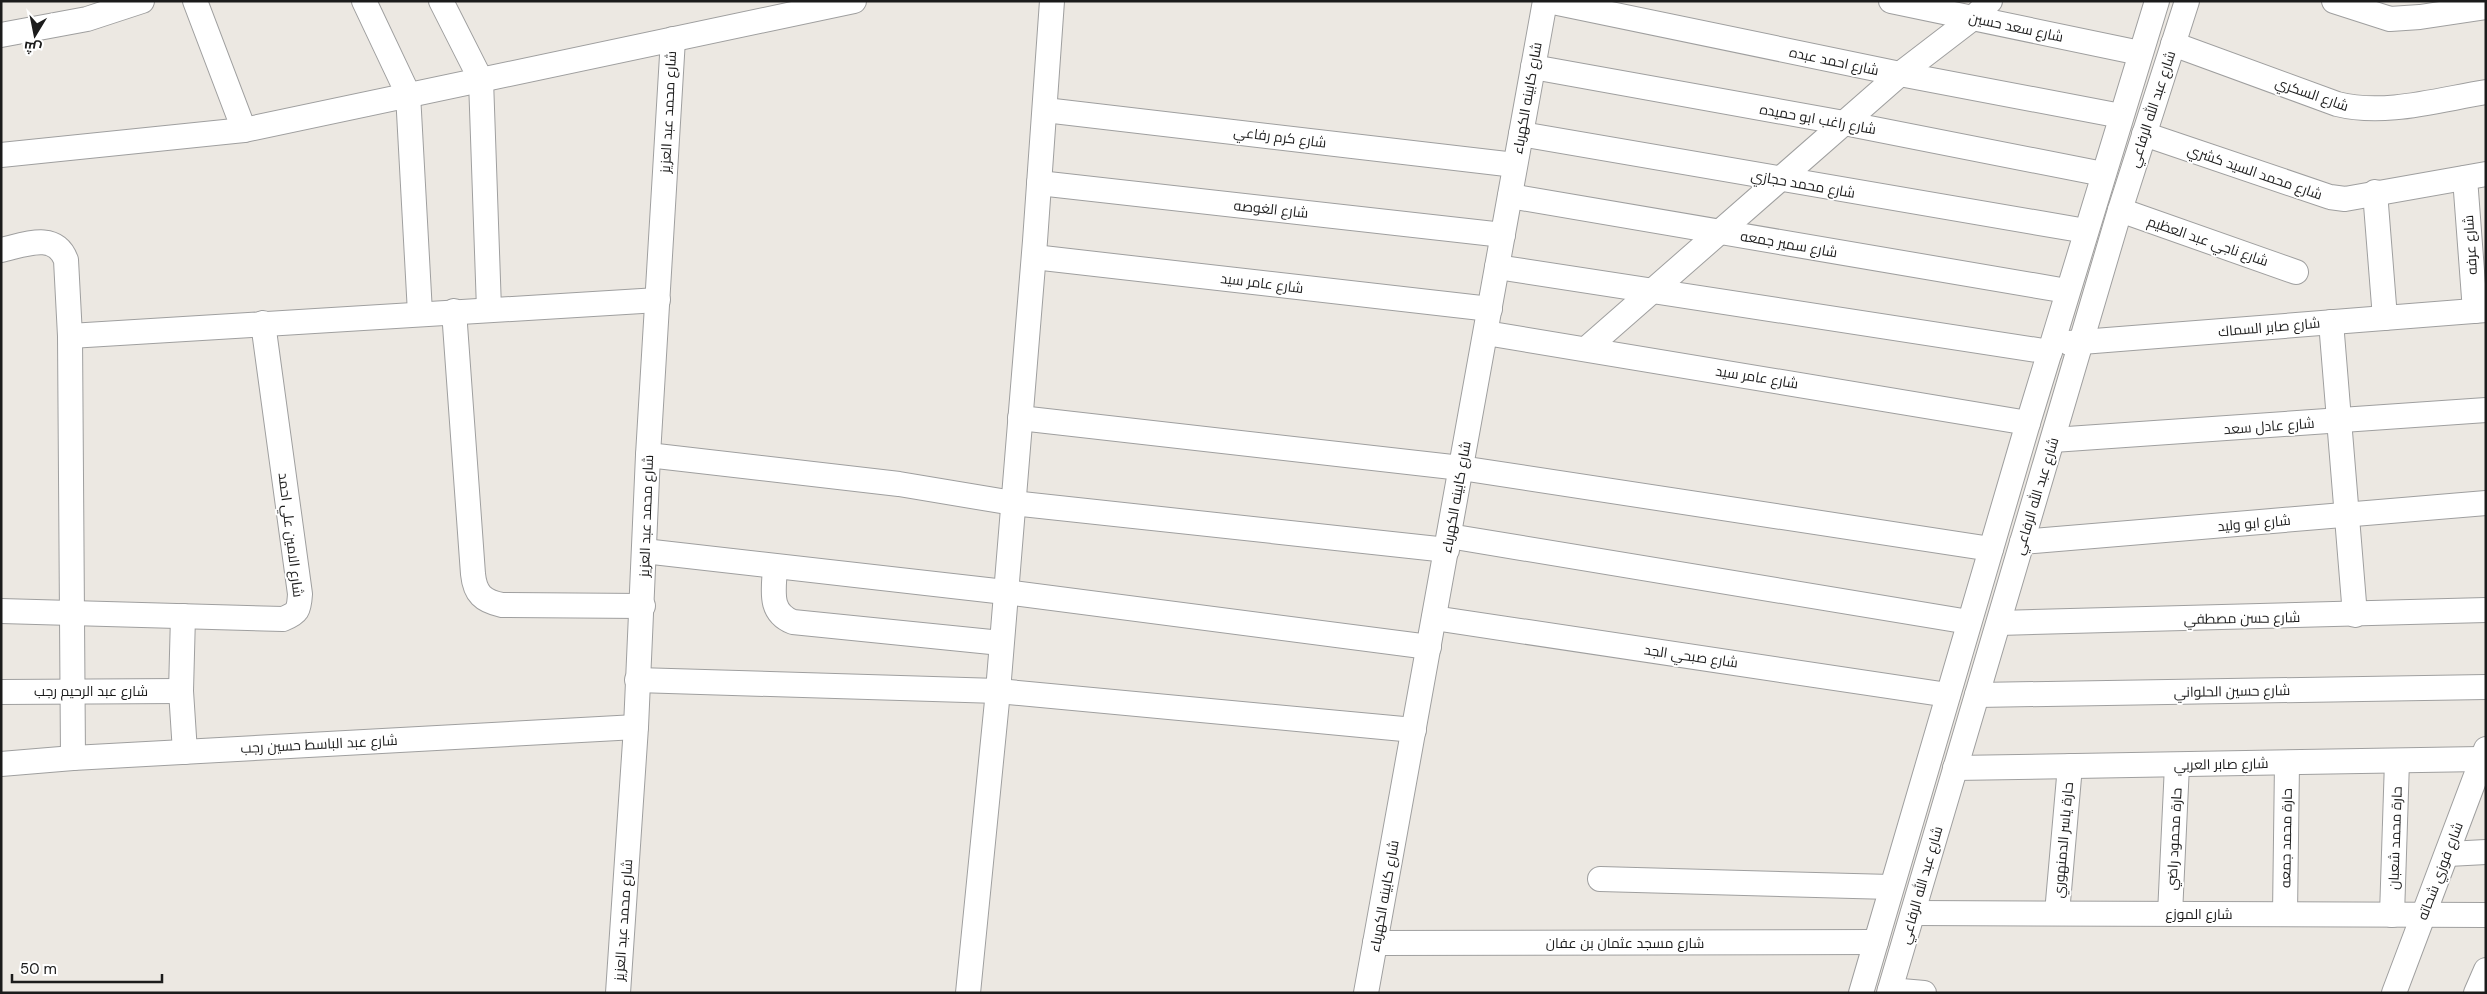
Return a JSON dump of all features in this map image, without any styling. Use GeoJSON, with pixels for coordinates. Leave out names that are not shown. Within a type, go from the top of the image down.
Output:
{"type":"FeatureCollection","features":[{"type":"Feature","properties":{"kind":"street"},"geometry":{"type":"LineString","coordinates":[[1,35],[83,10],[142,1]]}},
{"type":"Feature","properties":{"kind":"street"},"geometry":{"type":"LineString","coordinates":[[195,1],[244,130]]}},
{"type":"Feature","properties":{"kind":"street"},"geometry":{"type":"LineString","coordinates":[[364,1],[408,94],[420,313]]}},
{"type":"Feature","properties":{"kind":"street"},"geometry":{"type":"LineString","coordinates":[[441,1],[481,80],[489,309]]}},
{"type":"Feature","properties":{"kind":"street"},"geometry":{"type":"LineString","coordinates":[[1,155],[244,130],[854,1]]}},
{"type":"Feature","properties":{"kind":"street"},"geometry":{"type":"LineString","coordinates":[[968,993],[998,691],[1034,257],[1052,1]]}},
{"type":"Feature","properties":{"kind":"street","name":"شارع كابينه الكهرباء"},"geometry":{"type":"LineString","coordinates":[[1366,993],[1546,1]]}},
{"type":"Feature","properties":{"kind":"street","name":"شارع احمد عبده"},"geometry":{"type":"LineString","coordinates":[[1546,1],[1900,74],[2120,116]]}},
{"type":"Feature","properties":{"kind":"street","name":"شارع سعد حسين"},"geometry":{"type":"LineString","coordinates":[[1891,1],[1922,4],[1973,18],[2140,53]]}},
{"type":"Feature","properties":{"kind":"street"},"geometry":{"type":"LineString","coordinates":[[1586,349],[1900,74],[1973,18],[1990,1]]}},
{"type":"Feature","properties":{"kind":"street","name":"شارع عبد الله الرفاعي"},"geometry":{"type":"LineString","coordinates":[[1861,993],[2067,291],[2157,1]]}},
{"type":"Feature","properties":{"kind":"street","name":"شارع عبد الله الرفاعي"},"geometry":{"type":"LineString","coordinates":[[1889,992],[2120,210],[2186,1]]}},
{"type":"Feature","properties":{"kind":"street"},"geometry":{"type":"LineString","coordinates":[[2334,1],[2390,19],[2420,17],[2486,7]]}},
{"type":"Feature","properties":{"kind":"street","name":"شارع محمد عبد العزيز"},"geometry":{"type":"LineString","coordinates":[[618,993],[636,727],[648,455],[672,39]]}},
{"type":"Feature","properties":{"kind":"street","name":"شارع السكري"},"geometry":{"type":"LineString","coordinates":[[2173,44],[2337,104],[2355,108],[2390,108],[2486,92]]}},
{"type":"Feature","properties":{"kind":"street","name":"شارع راغب ابو حميده"},"geometry":{"type":"LineString","coordinates":[[1533,67],[1844,123],[2103,174]]}},
{"type":"Feature","properties":{"kind":"street","name":"شارع كرم رفاعي"},"geometry":{"type":"LineString","coordinates":[[1044,110],[1516,165]]}},
{"type":"Feature","properties":{"kind":"street","name":"شارع محمد حجازي"},"geometry":{"type":"LineString","coordinates":[[1521,134],[1780,180],[2086,231]]}},
{"type":"Feature","properties":{"kind":"street","name":"شارع محمد السيد كشري"},"geometry":{"type":"LineString","coordinates":[[2144,134],[2316,194],[2345,198],[2476,176]]}},
{"type":"Feature","properties":{"kind":"street","name":"شارع عرفه"},"geometry":{"type":"LineString","coordinates":[[2476,176],[2480,311]]}},
{"type":"Feature","properties":{"kind":"street","name":"شارع الغوصه"},"geometry":{"type":"LineString","coordinates":[[1039,183],[1503,235]]}},
{"type":"Feature","properties":{"kind":"street"},"geometry":{"type":"LineString","coordinates":[[2375,192],[2386,318]]}},
{"type":"Feature","properties":{"kind":"street","name":"شارع سمير جمعه"},"geometry":{"type":"LineString","coordinates":[[1510,196],[2067,291]]}},
{"type":"Feature","properties":{"kind":"street","name":"شارع ناجي عبد العظيم"},"geometry":{"type":"LineString","coordinates":[[2120,210],[2296,272]]}},
{"type":"Feature","properties":{"kind":"street"},"geometry":{"type":"LineString","coordinates":[[1,250],[36,243],[48,243],[57,246],[62,251],[66,260],[70,336],[73,758]]}},
{"type":"Feature","properties":{"kind":"street","name":"شارع عامر سيد"},"geometry":{"type":"LineString","coordinates":[[1034,257],[1490,310]]}},
{"type":"Feature","properties":{"kind":"street","name":"شارع صابر السماك"},"geometry":{"type":"LineString","coordinates":[[1497,267],[2051,348],[2082,342],[2480,311]]}},
{"type":"Feature","properties":{"kind":"street"},"geometry":{"type":"LineString","coordinates":[[70,336],[420,313],[658,300]]}},
{"type":"Feature","properties":{"kind":"street"},"geometry":{"type":"LineString","coordinates":[[454,311],[474,586],[480,597],[490,603],[502,605],[642,606]]}},
{"type":"Feature","properties":{"kind":"street"},"geometry":{"type":"LineString","coordinates":[[2331,322],[2355,615]]}},
{"type":"Feature","properties":{"kind":"street","name":"شارع الامين علي احمد"},"geometry":{"type":"LineString","coordinates":[[1,611],[283,619],[295,614],[300,606],[300,594],[263,323]]}},
{"type":"Feature","properties":{"kind":"street","name":"شارع عامر سيد"},"geometry":{"type":"LineString","coordinates":[[1486,333],[2028,423]]}},
{"type":"Feature","properties":{"kind":"street","name":"شارع عادل سعد"},"geometry":{"type":"LineString","coordinates":[[2053,440],[2486,410]]}},
{"type":"Feature","properties":{"kind":"street"},"geometry":{"type":"LineString","coordinates":[[1020,418],[1461,468],[1991,549]]}},
{"type":"Feature","properties":{"kind":"street"},"geometry":{"type":"LineString","coordinates":[[648,455],[899,484],[1013,503],[1448,543],[1969,622]]}},
{"type":"Feature","properties":{"kind":"street","name":"شارع ابو وليد"},"geometry":{"type":"LineString","coordinates":[[2022,542],[2486,503]]}},
{"type":"Feature","properties":{"kind":"street"},"geometry":{"type":"LineString","coordinates":[[644,551],[775,568],[1006,592],[1429,647]]}},
{"type":"Feature","properties":{"kind":"street"},"geometry":{"type":"LineString","coordinates":[[775,568],[774,604],[778,613],[793,622],[1001,643]]}},
{"type":"Feature","properties":{"kind":"street","name":"شارع حسن مصطفي"},"geometry":{"type":"LineString","coordinates":[[1999,623],[2355,615],[2486,610]]}},
{"type":"Feature","properties":{"kind":"street"},"geometry":{"type":"LineString","coordinates":[[183,616],[181,691],[185,752]]}},
{"type":"Feature","properties":{"kind":"street","name":"شارع صبحي الجد"},"geometry":{"type":"LineString","coordinates":[[1434,618],[1948,694]]}},
{"type":"Feature","properties":{"kind":"street"},"geometry":{"type":"LineString","coordinates":[[637,680],[998,691],[1414,730]]}},
{"type":"Feature","properties":{"kind":"street","name":"شارع حسين الحلواني"},"geometry":{"type":"LineString","coordinates":[[1977,695],[2486,687]]}},
{"type":"Feature","properties":{"kind":"street","name":"شارع عبد الرحيم رجب"},"geometry":{"type":"LineString","coordinates":[[1,692],[72,690],[181,691]]}},
{"type":"Feature","properties":{"kind":"street","name":"شارع عبد الباسط حسين رجب"},"geometry":{"type":"LineString","coordinates":[[1,764],[73,758],[636,727]]}},
{"type":"Feature","properties":{"kind":"street","name":"شارع صابر العربي"},"geometry":{"type":"LineString","coordinates":[[1955,768],[2397,761],[2484,756]]}},
{"type":"Feature","properties":{"kind":"street","name":"شارع فوزي شحاته"},"geometry":{"type":"LineString","coordinates":[[2394,993],[2484,756]]}},
{"type":"Feature","properties":{"kind":"street","name":"حارة محمد شعبان"},"geometry":{"type":"LineString","coordinates":[[2392,915],[2397,761]]}},
{"type":"Feature","properties":{"kind":"street","name":"حارة محمد جمعه"},"geometry":{"type":"LineString","coordinates":[[2284,914],[2287,763]]}},
{"type":"Feature","properties":{"kind":"street","name":"حارة محمود راضي"},"geometry":{"type":"LineString","coordinates":[[2170,914],[2177,764]]}},
{"type":"Feature","properties":{"kind":"street","name":"حارة ياسر الدمنهوري"},"geometry":{"type":"LineString","coordinates":[[2057,913],[2070,766]]}},
{"type":"Feature","properties":{"kind":"street"},"geometry":{"type":"LineString","coordinates":[[2448,854],[2486,852]]}},
{"type":"Feature","properties":{"kind":"street"},"geometry":{"type":"LineString","coordinates":[[1600,879],[1892,887]]}},
{"type":"Feature","properties":{"kind":"street","name":"شارع الموزع"},"geometry":{"type":"LineString","coordinates":[[1913,913],[2486,915]]}},
{"type":"Feature","properties":{"kind":"street","name":"شارع مسجد عثمان بن عفان"},"geometry":{"type":"LineString","coordinates":[[1375,943],[1876,942]]}},
{"type":"Feature","properties":{"kind":"street"},"geometry":{"type":"LineString","coordinates":[[2476,993],[2486,970]]}},
{"type":"Feature","properties":{"kind":"street"},"geometry":{"type":"LineString","coordinates":[[1889,992],[1924,993]]}}]}
